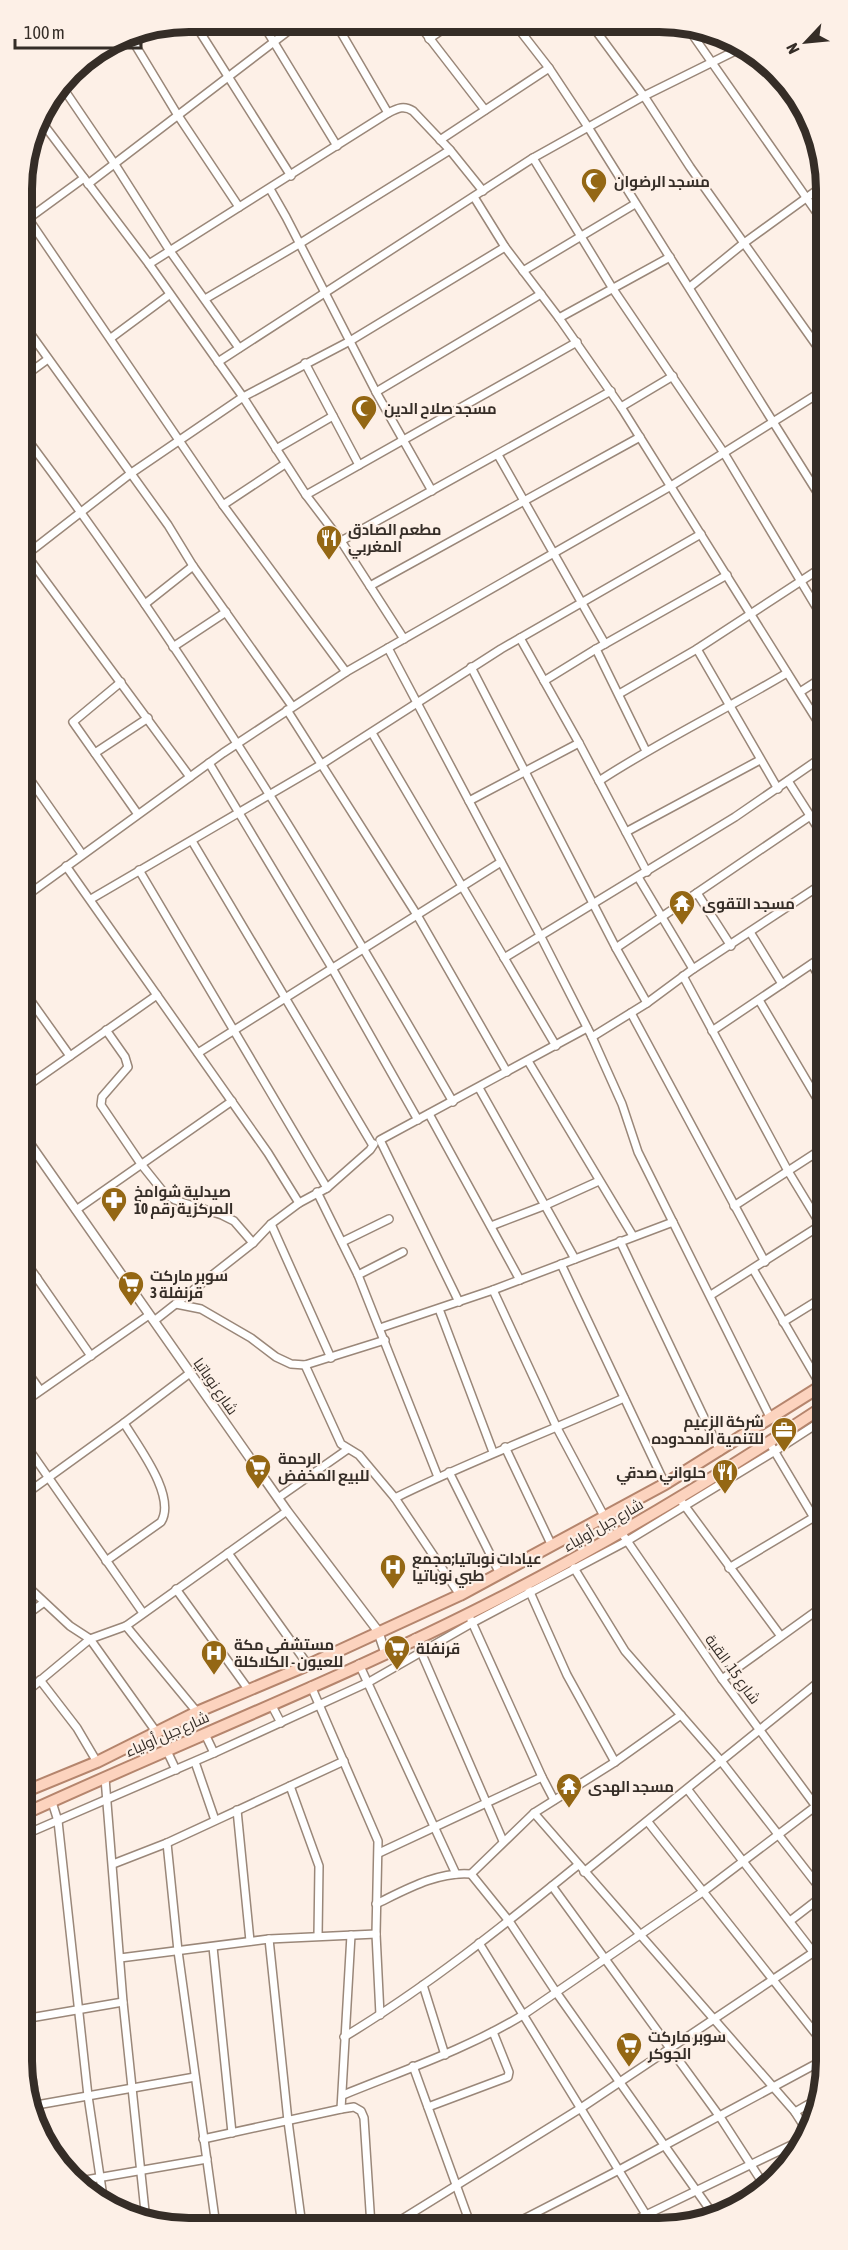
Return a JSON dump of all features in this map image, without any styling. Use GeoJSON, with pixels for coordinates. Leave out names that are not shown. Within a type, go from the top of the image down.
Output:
{"type":"FeatureCollection","features":[{"type":"Feature","properties":{"kind":"main road","name":"شارع جبل أولياء"},"geometry":{"type":"LineString","coordinates":[[32,1789],[97,1762],[197,1712],[308,1665],[460,1595],[665,1484],[816,1390]]}},
{"type":"Feature","properties":{"kind":"main road","name":"شارع جبل أولياء"},"geometry":{"type":"LineString","coordinates":[[32,1811],[415,1638],[470,1618],[528,1589],[624,1537],[772,1447],[816,1413]]}},
{"type":"Feature","properties":{"kind":"street"},"geometry":{"type":"LineString","coordinates":[[200,32],[291,176]]}},
{"type":"Feature","properties":{"kind":"street"},"geometry":{"type":"LineString","coordinates":[[268,32],[337,146]]}},
{"type":"Feature","properties":{"kind":"street"},"geometry":{"type":"LineString","coordinates":[[32,216],[114,163],[226,76],[288,32]]}},
{"type":"Feature","properties":{"kind":"street"},"geometry":{"type":"LineString","coordinates":[[341,32],[388,113]]}},
{"type":"Feature","properties":{"kind":"street"},"geometry":{"type":"LineString","coordinates":[[424,32],[485,110]]}},
{"type":"Feature","properties":{"kind":"street"},"geometry":{"type":"LineString","coordinates":[[429,39],[439,32]]}},
{"type":"Feature","properties":{"kind":"street"},"geometry":{"type":"LineString","coordinates":[[521,32],[549,68],[588,127],[816,490]]}},
{"type":"Feature","properties":{"kind":"street"},"geometry":{"type":"LineString","coordinates":[[597,32],[644,96],[816,345]]}},
{"type":"Feature","properties":{"kind":"street"},"geometry":{"type":"LineString","coordinates":[[694,36],[816,213]]}},
{"type":"Feature","properties":{"kind":"street"},"geometry":{"type":"LineString","coordinates":[[136,41],[177,114],[239,207]]}},
{"type":"Feature","properties":{"kind":"street"},"geometry":{"type":"LineString","coordinates":[[218,362],[533,158],[644,96],[735,51]]}},
{"type":"Feature","properties":{"kind":"street"},"geometry":{"type":"LineString","coordinates":[[440,140],[549,68]]}},
{"type":"Feature","properties":{"kind":"street"},"geometry":{"type":"LineString","coordinates":[[64,92],[114,163],[170,251],[239,348]]}},
{"type":"Feature","properties":{"kind":"street"},"geometry":{"type":"LineString","coordinates":[[149,264],[400,107],[408,107],[450,150],[483,191]]}},
{"type":"Feature","properties":{"kind":"street"},"geometry":{"type":"LineString","coordinates":[[44,126],[149,264],[243,397],[285,464],[341,542],[404,639]]}},
{"type":"Feature","properties":{"kind":"street"},"geometry":{"type":"LineString","coordinates":[[205,299],[299,244],[450,150]]}},
{"type":"Feature","properties":{"kind":"street"},"geometry":{"type":"LineString","coordinates":[[533,158],[614,289],[724,453],[816,605]]}},
{"type":"Feature","properties":{"kind":"street"},"geometry":{"type":"LineString","coordinates":[[270,189],[376,392],[432,491]]}},
{"type":"Feature","properties":{"kind":"street"},"geometry":{"type":"LineString","coordinates":[[690,287],[744,243],[816,191]]}},
{"type":"Feature","properties":{"kind":"street"},"geometry":{"type":"LineString","coordinates":[[474,197],[505,247],[611,391],[816,718]]}},
{"type":"Feature","properties":{"kind":"street"},"geometry":{"type":"LineString","coordinates":[[523,271],[635,204]]}},
{"type":"Feature","properties":{"kind":"street"},"geometry":{"type":"LineString","coordinates":[[32,222],[179,442],[346,672]]}},
{"type":"Feature","properties":{"kind":"street"},"geometry":{"type":"LineString","coordinates":[[32,547],[130,474],[243,397],[350,341],[505,247]]}},
{"type":"Feature","properties":{"kind":"street"},"geometry":{"type":"LineString","coordinates":[[559,318],[670,257]]}},
{"type":"Feature","properties":{"kind":"street"},"geometry":{"type":"LineString","coordinates":[[376,392],[541,294]]}},
{"type":"Feature","properties":{"kind":"street"},"geometry":{"type":"LineString","coordinates":[[111,338],[169,295]]}},
{"type":"Feature","properties":{"kind":"street"},"geometry":{"type":"LineString","coordinates":[[32,336],[168,525],[290,708],[322,764],[417,915],[507,1072]]}},
{"type":"Feature","properties":{"kind":"street"},"geometry":{"type":"LineString","coordinates":[[306,495],[577,342]]}},
{"type":"Feature","properties":{"kind":"street"},"geometry":{"type":"LineString","coordinates":[[32,371],[48,359]]}},
{"type":"Feature","properties":{"kind":"street"},"geometry":{"type":"LineString","coordinates":[[305,363],[359,465]]}},
{"type":"Feature","properties":{"kind":"street"},"geometry":{"type":"LineString","coordinates":[[621,407],[674,376]]}},
{"type":"Feature","properties":{"kind":"street"},"geometry":{"type":"LineString","coordinates":[[341,542],[611,391]]}},
{"type":"Feature","properties":{"kind":"street"},"geometry":{"type":"LineString","coordinates":[[32,892],[137,813],[238,742],[346,672],[671,486],[816,395]]}},
{"type":"Feature","properties":{"kind":"street"},"geometry":{"type":"LineString","coordinates":[[276,449],[333,416]]}},
{"type":"Feature","properties":{"kind":"street"},"geometry":{"type":"LineString","coordinates":[[370,586],[640,437]]}},
{"type":"Feature","properties":{"kind":"street"},"geometry":{"type":"LineString","coordinates":[[32,446],[145,604],[238,742],[365,948],[453,1102]]}},
{"type":"Feature","properties":{"kind":"street"},"geometry":{"type":"LineString","coordinates":[[498,455],[605,644]]}},
{"type":"Feature","properties":{"kind":"street"},"geometry":{"type":"LineString","coordinates":[[223,505],[285,464]]}},
{"type":"Feature","properties":{"kind":"street"},"geometry":{"type":"LineString","coordinates":[[91,899],[270,796],[520,638],[701,534]]}},
{"type":"Feature","properties":{"kind":"street"},"geometry":{"type":"LineString","coordinates":[[32,566],[190,777]]}},
{"type":"Feature","properties":{"kind":"street"},"geometry":{"type":"LineString","coordinates":[[145,604],[194,566]]}},
{"type":"Feature","properties":{"kind":"street"},"geometry":{"type":"LineString","coordinates":[[619,694],[697,649],[816,571]]}},
{"type":"Feature","properties":{"kind":"street"},"geometry":{"type":"LineString","coordinates":[[544,681],[727,575]]}},
{"type":"Feature","properties":{"kind":"street"},"geometry":{"type":"LineString","coordinates":[[174,647],[226,612]]}},
{"type":"Feature","properties":{"kind":"street"},"geometry":{"type":"LineString","coordinates":[[520,638],[647,872]]}},
{"type":"Feature","properties":{"kind":"street"},"geometry":{"type":"LineString","coordinates":[[388,648],[592,1036],[622,1104],[638,1152],[771,1419]]}},
{"type":"Feature","properties":{"kind":"street"},"geometry":{"type":"LineString","coordinates":[[596,649],[645,751]]}},
{"type":"Feature","properties":{"kind":"street"},"geometry":{"type":"LineString","coordinates":[[697,649],[778,789]]}},
{"type":"Feature","properties":{"kind":"street"},"geometry":{"type":"LineString","coordinates":[[471,668],[616,948],[647,1003]]}},
{"type":"Feature","properties":{"kind":"street"},"geometry":{"type":"LineString","coordinates":[[599,780],[645,751],[730,707],[787,673]]}},
{"type":"Feature","properties":{"kind":"street"},"geometry":{"type":"LineString","coordinates":[[121,682],[73,722],[137,813]]}},
{"type":"Feature","properties":{"kind":"street"},"geometry":{"type":"LineString","coordinates":[[800,692],[816,682]]}},
{"type":"Feature","properties":{"kind":"street"},"geometry":{"type":"LineString","coordinates":[[95,753],[148,718]]}},
{"type":"Feature","properties":{"kind":"street"},"geometry":{"type":"LineString","coordinates":[[372,733],[556,1046]]}},
{"type":"Feature","properties":{"kind":"street"},"geometry":{"type":"LineString","coordinates":[[469,801],[579,743]]}},
{"type":"Feature","properties":{"kind":"street"},"geometry":{"type":"LineString","coordinates":[[626,832],[760,760]]}},
{"type":"Feature","properties":{"kind":"street"},"geometry":{"type":"LineString","coordinates":[[504,958],[647,872],[778,789],[816,762]]}},
{"type":"Feature","properties":{"kind":"street"},"geometry":{"type":"LineString","coordinates":[[209,763],[332,968],[418,1120]]}},
{"type":"Feature","properties":{"kind":"street"},"geometry":{"type":"LineString","coordinates":[[32,782],[82,854]]}},
{"type":"Feature","properties":{"kind":"street"},"geometry":{"type":"LineString","coordinates":[[788,782],[816,825]]}},
{"type":"Feature","properties":{"kind":"street"},"geometry":{"type":"LineString","coordinates":[[616,948],[810,816]]}},
{"type":"Feature","properties":{"kind":"street"},"geometry":{"type":"LineString","coordinates":[[192,841],[376,1143],[459,1302]]}},
{"type":"Feature","properties":{"kind":"street"},"geometry":{"type":"LineString","coordinates":[[198,1053],[501,862]]}},
{"type":"Feature","properties":{"kind":"street"},"geometry":{"type":"LineString","coordinates":[[66,866],[268,1153],[299,1203]]}},
{"type":"Feature","properties":{"kind":"street"},"geometry":{"type":"LineString","coordinates":[[139,870],[327,1188]]}},
{"type":"Feature","properties":{"kind":"street"},"geometry":{"type":"LineString","coordinates":[[638,877],[693,969]]}},
{"type":"Feature","properties":{"kind":"street"},"geometry":{"type":"LineString","coordinates":[[592,1036],[647,1003],[693,969],[816,888]]}},
{"type":"Feature","properties":{"kind":"street"},"geometry":{"type":"LineString","coordinates":[[697,893],[730,946]]}},
{"type":"Feature","properties":{"kind":"street"},"geometry":{"type":"LineString","coordinates":[[750,932],[782,984]]}},
{"type":"Feature","properties":{"kind":"street"},"geometry":{"type":"LineString","coordinates":[[712,1031],[816,961]]}},
{"type":"Feature","properties":{"kind":"street"},"geometry":{"type":"LineString","coordinates":[[812,964],[816,971]]}},
{"type":"Feature","properties":{"kind":"street"},"geometry":{"type":"LineString","coordinates":[[683,976],[816,1217]]}},
{"type":"Feature","properties":{"kind":"street"},"geometry":{"type":"LineString","coordinates":[[32,1083],[157,995]]}},
{"type":"Feature","properties":{"kind":"street"},"geometry":{"type":"LineString","coordinates":[[759,1000],[816,1097]]}},
{"type":"Feature","properties":{"kind":"street"},"geometry":{"type":"LineString","coordinates":[[32,1003],[70,1056]]}},
{"type":"Feature","properties":{"kind":"street"},"geometry":{"type":"LineString","coordinates":[[631,1013],[765,1262]]}},
{"type":"Feature","properties":{"kind":"street"},"geometry":{"type":"LineString","coordinates":[[32,1396],[176,1304],[253,1243],[271,1224],[299,1203],[327,1188],[370,1150],[380,1138],[453,1102],[587,1028]]}},
{"type":"Feature","properties":{"kind":"street"},"geometry":{"type":"LineString","coordinates":[[106,1030],[125,1057],[128,1067],[102,1097],[101,1105],[141,1164],[165,1194],[174,1200],[234,1221],[253,1243]]}},
{"type":"Feature","properties":{"kind":"street"},"geometry":{"type":"LineString","coordinates":[[528,1061],[633,1236]]}},
{"type":"Feature","properties":{"kind":"street"},"geometry":{"type":"LineString","coordinates":[[479,1088],[575,1259]]}},
{"type":"Feature","properties":{"kind":"street"},"geometry":{"type":"LineString","coordinates":[[76,1210],[232,1101]]}},
{"type":"Feature","properties":{"kind":"street"},"geometry":{"type":"LineString","coordinates":[[429,1114],[520,1280]]}},
{"type":"Feature","properties":{"kind":"street","name":"شارع نوباتيا"},"geometry":{"type":"LineString","coordinates":[[32,1147],[286,1511],[378,1631],[385,1652]]}},
{"type":"Feature","properties":{"kind":"street"},"geometry":{"type":"LineString","coordinates":[[734,1206],[816,1153]]}},
{"type":"Feature","properties":{"kind":"street"},"geometry":{"type":"LineString","coordinates":[[490,1226],[546,1206],[599,1181]]}},
{"type":"Feature","properties":{"kind":"street"},"geometry":{"type":"LineString","coordinates":[[317,1192],[358,1275],[438,1477]]}},
{"type":"Feature","properties":{"kind":"street"},"geometry":{"type":"LineString","coordinates":[[342,1242],[389,1219]]}},
{"type":"Feature","properties":{"kind":"street"},"geometry":{"type":"LineString","coordinates":[[380,1328],[440,1310],[673,1221]]}},
{"type":"Feature","properties":{"kind":"street"},"geometry":{"type":"LineString","coordinates":[[271,1224],[331,1358]]}},
{"type":"Feature","properties":{"kind":"street"},"geometry":{"type":"LineString","coordinates":[[711,1295],[816,1228]]}},
{"type":"Feature","properties":{"kind":"street"},"geometry":{"type":"LineString","coordinates":[[620,1241],[720,1451]]}},
{"type":"Feature","properties":{"kind":"street"},"geometry":{"type":"LineString","coordinates":[[358,1275],[403,1252]]}},
{"type":"Feature","properties":{"kind":"street"},"geometry":{"type":"LineString","coordinates":[[561,1264],[665,1484]]}},
{"type":"Feature","properties":{"kind":"street"},"geometry":{"type":"LineString","coordinates":[[753,1269],[783,1322],[816,1373]]}},
{"type":"Feature","properties":{"kind":"street"},"geometry":{"type":"LineString","coordinates":[[32,1271],[91,1356]]}},
{"type":"Feature","properties":{"kind":"street"},"geometry":{"type":"LineString","coordinates":[[32,1281],[37,1278]]}},
{"type":"Feature","properties":{"kind":"street"},"geometry":{"type":"LineString","coordinates":[[493,1290],[557,1428],[604,1516]]}},
{"type":"Feature","properties":{"kind":"street"},"geometry":{"type":"LineString","coordinates":[[783,1322],[816,1302]]}},
{"type":"Feature","properties":{"kind":"street"},"geometry":{"type":"LineString","coordinates":[[176,1304],[201,1309],[251,1338],[276,1357],[291,1364],[305,1365],[385,1340]]}},
{"type":"Feature","properties":{"kind":"street"},"geometry":{"type":"LineString","coordinates":[[440,1310],[493,1452]]}},
{"type":"Feature","properties":{"kind":"street"},"geometry":{"type":"LineString","coordinates":[[305,1365],[338,1439],[348,1449],[359,1455],[395,1498],[460,1595]]}},
{"type":"Feature","properties":{"kind":"street"},"geometry":{"type":"LineString","coordinates":[[32,1490],[190,1373]]}},
{"type":"Feature","properties":{"kind":"street"},"geometry":{"type":"LineString","coordinates":[[32,1379],[40,1390]]}},
{"type":"Feature","properties":{"kind":"street"},"geometry":{"type":"LineString","coordinates":[[395,1498],[493,1452],[557,1428],[624,1398]]}},
{"type":"Feature","properties":{"kind":"street"},"geometry":{"type":"LineString","coordinates":[[106,1561],[161,1522],[165,1515],[165,1503],[156,1476],[124,1423]]}},
{"type":"Feature","properties":{"kind":"street"},"geometry":{"type":"LineString","coordinates":[[816,1423],[772,1447],[816,1522]]}},
{"type":"Feature","properties":{"kind":"street"},"geometry":{"type":"LineString","coordinates":[[505,1447],[552,1546]]}},
{"type":"Feature","properties":{"kind":"street"},"geometry":{"type":"LineString","coordinates":[[278,1498],[348,1449]]}},
{"type":"Feature","properties":{"kind":"street"},"geometry":{"type":"LineString","coordinates":[[32,1454],[143,1613]]}},
{"type":"Feature","properties":{"kind":"street"},"geometry":{"type":"LineString","coordinates":[[449,1472],[500,1574]]}},
{"type":"Feature","properties":{"kind":"street"},"geometry":{"type":"LineString","coordinates":[[682,1502],[780,1635]]}},
{"type":"Feature","properties":{"kind":"street"},"geometry":{"type":"LineString","coordinates":[[32,1687],[90,1640],[126,1626],[286,1511]]}},
{"type":"Feature","properties":{"kind":"street"},"geometry":{"type":"LineString","coordinates":[[729,1568],[816,1515]]}},
{"type":"Feature","properties":{"kind":"street","name":"شارع 15، القبة"},"geometry":{"type":"LineString","coordinates":[[624,1537],[722,1679],[816,1806]]}},
{"type":"Feature","properties":{"kind":"street"},"geometry":{"type":"LineString","coordinates":[[228,1552],[308,1665]]}},
{"type":"Feature","properties":{"kind":"street"},"geometry":{"type":"LineString","coordinates":[[573,1565],[625,1651],[721,1761],[816,1882]]}},
{"type":"Feature","properties":{"kind":"street"},"geometry":{"type":"LineString","coordinates":[[176,1589],[248,1689]]}},
{"type":"Feature","properties":{"kind":"street"},"geometry":{"type":"LineString","coordinates":[[528,1589],[567,1675],[615,1762]]}},
{"type":"Feature","properties":{"kind":"street"},"geometry":{"type":"LineString","coordinates":[[32,1591],[70,1626],[90,1640],[157,1733]]}},
{"type":"Feature","properties":{"kind":"street"},"geometry":{"type":"LineString","coordinates":[[32,1611],[43,1603]]}},
{"type":"Feature","properties":{"kind":"street"},"geometry":{"type":"LineString","coordinates":[[722,1679],[816,1611]]}},
{"type":"Feature","properties":{"kind":"street"},"geometry":{"type":"LineString","coordinates":[[32,1832],[195,1762],[369,1682],[421,1652],[470,1618],[554,1800]]}},
{"type":"Feature","properties":{"kind":"street"},"geometry":{"type":"LineString","coordinates":[[126,1626],[197,1712]]}},
{"type":"Feature","properties":{"kind":"street"},"geometry":{"type":"LineString","coordinates":[[415,1638],[503,1841]]}},
{"type":"Feature","properties":{"kind":"street"},"geometry":{"type":"LineString","coordinates":[[359,1664],[456,1874]]}},
{"type":"Feature","properties":{"kind":"street"},"geometry":{"type":"LineString","coordinates":[[40,1680],[77,1728],[97,1762]]}},
{"type":"Feature","properties":{"kind":"street"},"geometry":{"type":"LineString","coordinates":[[310,1686],[375,1832],[379,1853],[376,1934],[380,2015]]}},
{"type":"Feature","properties":{"kind":"street"},"geometry":{"type":"LineString","coordinates":[[584,1872],[688,1790],[760,1729],[816,1687]]}},
{"type":"Feature","properties":{"kind":"street"},"geometry":{"type":"LineString","coordinates":[[271,1704],[281,1723]]}},
{"type":"Feature","properties":{"kind":"street"},"geometry":{"type":"LineString","coordinates":[[376,1904],[407,1889],[456,1874],[471,1874],[534,1813],[615,1762],[681,1715]]}},
{"type":"Feature","properties":{"kind":"street"},"geometry":{"type":"LineString","coordinates":[[205,1734],[214,1753]]}},
{"type":"Feature","properties":{"kind":"street"},"geometry":{"type":"LineString","coordinates":[[167,1751],[176,1770]]}},
{"type":"Feature","properties":{"kind":"street"},"geometry":{"type":"LineString","coordinates":[[113,1864],[167,1843],[344,1761]]}},
{"type":"Feature","properties":{"kind":"street"},"geometry":{"type":"LineString","coordinates":[[195,1762],[215,1820]]}},
{"type":"Feature","properties":{"kind":"street"},"geometry":{"type":"LineString","coordinates":[[379,1853],[542,1777]]}},
{"type":"Feature","properties":{"kind":"street"},"geometry":{"type":"LineString","coordinates":[[105,1778],[123,2002],[145,2212]]}},
{"type":"Feature","properties":{"kind":"street"},"geometry":{"type":"LineString","coordinates":[[290,1786],[319,1866],[318,1936]]}},
{"type":"Feature","properties":{"kind":"street"},"geometry":{"type":"LineString","coordinates":[[688,1790],[816,1955]]}},
{"type":"Feature","properties":{"kind":"street"},"geometry":{"type":"LineString","coordinates":[[52,1802],[58,1821],[88,2096],[101,2191]]}},
{"type":"Feature","properties":{"kind":"street"},"geometry":{"type":"LineString","coordinates":[[342,2095],[445,2055],[523,2015],[704,1891],[816,1806]]}},
{"type":"Feature","properties":{"kind":"street"},"geometry":{"type":"LineString","coordinates":[[237,1810],[250,1941]]}},
{"type":"Feature","properties":{"kind":"street"},"geometry":{"type":"LineString","coordinates":[[534,1813],[795,2112],[803,2125]]}},
{"type":"Feature","properties":{"kind":"street"},"geometry":{"type":"LineString","coordinates":[[648,1822],[816,2034]]}},
{"type":"Feature","properties":{"kind":"street"},"geometry":{"type":"LineString","coordinates":[[167,1843],[178,1951],[215,2218]]}},
{"type":"Feature","properties":{"kind":"street"},"geometry":{"type":"LineString","coordinates":[[344,2037],[423,1985],[509,1921],[578,1865]]}},
{"type":"Feature","properties":{"kind":"street"},"geometry":{"type":"LineString","coordinates":[[471,1874],[509,1921],[556,1992],[710,2210]]}},
{"type":"Feature","properties":{"kind":"street"},"geometry":{"type":"LineString","coordinates":[[552,1886],[720,2117],[762,2180]]}},
{"type":"Feature","properties":{"kind":"street"},"geometry":{"type":"LineString","coordinates":[[790,1921],[816,1902]]}},
{"type":"Feature","properties":{"kind":"street"},"geometry":{"type":"LineString","coordinates":[[120,1958],[268,1939],[376,1934]]}},
{"type":"Feature","properties":{"kind":"street"},"geometry":{"type":"LineString","coordinates":[[341,2109],[351,1935]]}},
{"type":"Feature","properties":{"kind":"street"},"geometry":{"type":"LineString","coordinates":[[268,1939],[301,2218]]}},
{"type":"Feature","properties":{"kind":"street"},"geometry":{"type":"LineString","coordinates":[[478,1943],[649,2218]]}},
{"type":"Feature","properties":{"kind":"street"},"geometry":{"type":"LineString","coordinates":[[213,1947],[232,2133]]}},
{"type":"Feature","properties":{"kind":"street"},"geometry":{"type":"LineString","coordinates":[[404,2218],[621,2083],[814,1952]]}},
{"type":"Feature","properties":{"kind":"street"},"geometry":{"type":"LineString","coordinates":[[423,1985],[445,2055]]}},
{"type":"Feature","properties":{"kind":"street"},"geometry":{"type":"LineString","coordinates":[[32,2018],[123,2002]]}},
{"type":"Feature","properties":{"kind":"street"},"geometry":{"type":"LineString","coordinates":[[428,2107],[508,2077],[509,2072],[493,2032]]}},
{"type":"Feature","properties":{"kind":"street"},"geometry":{"type":"LineString","coordinates":[[526,2218],[720,2117],[816,2064]]}},
{"type":"Feature","properties":{"kind":"street"},"geometry":{"type":"LineString","coordinates":[[413,2066],[468,2218]]}},
{"type":"Feature","properties":{"kind":"street"},"geometry":{"type":"LineString","coordinates":[[38,2105],[195,2077]]}},
{"type":"Feature","properties":{"kind":"street"},"geometry":{"type":"LineString","coordinates":[[795,2112],[811,2103]]}},
{"type":"Feature","properties":{"kind":"street"},"geometry":{"type":"LineString","coordinates":[[203,2139],[354,2107],[361,2111],[364,2118],[370,2218]]}},
{"type":"Feature","properties":{"kind":"street"},"geometry":{"type":"LineString","coordinates":[[640,2218],[793,2144]]}},
{"type":"Feature","properties":{"kind":"street"},"geometry":{"type":"LineString","coordinates":[[86,2181],[207,2159]]}},
{"type":"Feature","properties":{"kind":"place","name":"مسجد الرضوان"},"geometry":{"type":"Point","coordinates":[594,204]}},
{"type":"Feature","properties":{"kind":"place","name":"مسجد صلاح الدين"},"geometry":{"type":"Point","coordinates":[364,431]}},
{"type":"Feature","properties":{"kind":"place","name":"مطعم الصادق المغربي"},"geometry":{"type":"Point","coordinates":[329,561]}},
{"type":"Feature","properties":{"kind":"place","name":"مسجد التقوى"},"geometry":{"type":"Point","coordinates":[682,926]}},
{"type":"Feature","properties":{"kind":"place","name":"صيدلية شوامخ المركزية رقم 10"},"geometry":{"type":"Point","coordinates":[114,1223]}},
{"type":"Feature","properties":{"kind":"place","name":"سوبر ماركت قرنفلة 3"},"geometry":{"type":"Point","coordinates":[131,1307]}},
{"type":"Feature","properties":{"kind":"place","name":"شركة الزعيم للتنمية المحدوده"},"geometry":{"type":"Point","coordinates":[784,1453]}},
{"type":"Feature","properties":{"kind":"place","name":"الرحمة للبيع المخفض"},"geometry":{"type":"Point","coordinates":[258,1490]}},
{"type":"Feature","properties":{"kind":"place","name":"حلواني صدقي"},"geometry":{"type":"Point","coordinates":[725,1495]}},
{"type":"Feature","properties":{"kind":"place","name":"عيادات نوباتيا;مجمع طبي نوباتيا"},"geometry":{"type":"Point","coordinates":[393,1590]}},
{"type":"Feature","properties":{"kind":"place","name":"قرنفلة"},"geometry":{"type":"Point","coordinates":[397,1671]}},
{"type":"Feature","properties":{"kind":"place","name":"مستشفى مكة للعيون - الكلاكلة"},"geometry":{"type":"Point","coordinates":[214,1676]}},
{"type":"Feature","properties":{"kind":"place","name":"مسجد الهدى"},"geometry":{"type":"Point","coordinates":[569,1809]}},
{"type":"Feature","properties":{"kind":"place","name":"سوبر ماركت الجوكر"},"geometry":{"type":"Point","coordinates":[629,2068]}}]}
